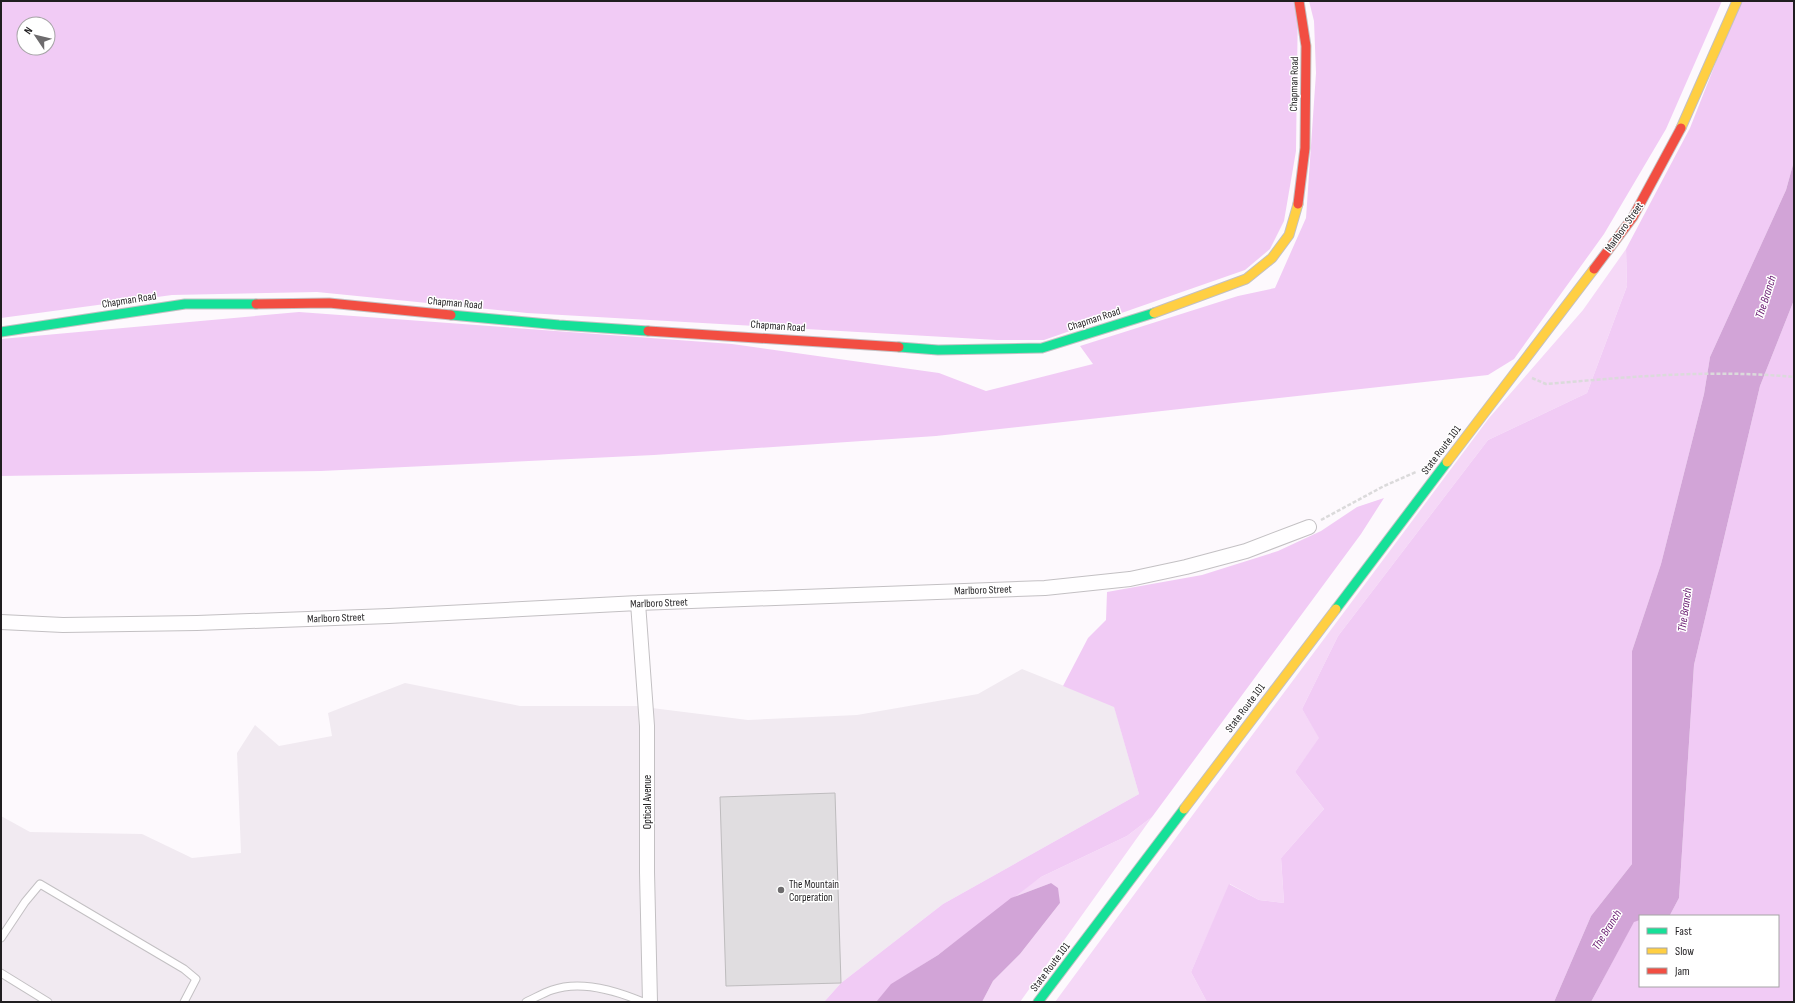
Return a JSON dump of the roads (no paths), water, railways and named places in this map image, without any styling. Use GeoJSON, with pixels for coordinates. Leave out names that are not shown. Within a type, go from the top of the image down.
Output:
{"type":"FeatureCollection","features":[{"type":"Feature","properties":{"kind":"main road","name":"Chapman Road"},"geometry":{"type":"LineString","coordinates":[[1,332],[185,304],[329,303],[559,325],[938,350],[1042,348],[1170,308],[1246,279],[1272,258],[1289,235],[1300,199],[1303,162],[1306,46],[1299,1]]}},
{"type":"Feature","properties":{"kind":"main road","name":"Marlboro Street"},"geometry":{"type":"LineString","coordinates":[[1472,429],[1633,217],[1679,132],[1738,1]]}},
{"type":"Feature","properties":{"kind":"main road","name":"State Route 101"},"geometry":{"type":"LineString","coordinates":[[1038,1002],[1472,429]]}},
{"type":"Feature","properties":{"kind":"street","name":"Marlboro Street"},"geometry":{"type":"LineString","coordinates":[[1,622],[63,625],[197,623],[397,616],[638,603],[1045,588],[1130,579],[1186,567],[1246,551],[1310,527]]}},
{"type":"Feature","properties":{"kind":"street","name":"Optical Avenue"},"geometry":{"type":"LineString","coordinates":[[638,603],[647,726],[646,872],[650,1002]]}},
{"type":"Feature","properties":{"kind":"lane"},"geometry":{"type":"LineString","coordinates":[[1,938],[40,884],[184,969],[196,979],[184,1002]]}},
{"type":"Feature","properties":{"kind":"lane"},"geometry":{"type":"LineString","coordinates":[[1,973],[48,1002]]}},
{"type":"Feature","properties":{"kind":"lane"},"geometry":{"type":"LineString","coordinates":[[526,1002],[553,990],[577,987],[609,991],[644,1002]]}},
{"type":"Feature","properties":{"kind":"water","name":"The Branch"},"geometry":{"type":"Polygon","coordinates":[[[1794,161],[1794,300],[1760,386],[1694,665],[1679,898],[1670,915],[1639,915],[1639,920],[1634,922],[1591,1002],[1554,1002],[1591,916],[1632,864],[1632,651],[1661,564],[1704,394],[1710,357],[1786,190],[1794,161]]]}},
{"type":"Feature","properties":{"kind":"water"},"geometry":{"type":"Polygon","coordinates":[[[1051,883],[1058,888],[1060,903],[1020,954],[993,981],[982,1002],[876,1002],[891,984],[938,955],[1011,898],[1051,883]]]}},
{"type":"Feature","properties":{"kind":"place","name":"The Mountain Corperation"},"geometry":{"type":"Point","coordinates":[781,890]}}]}
